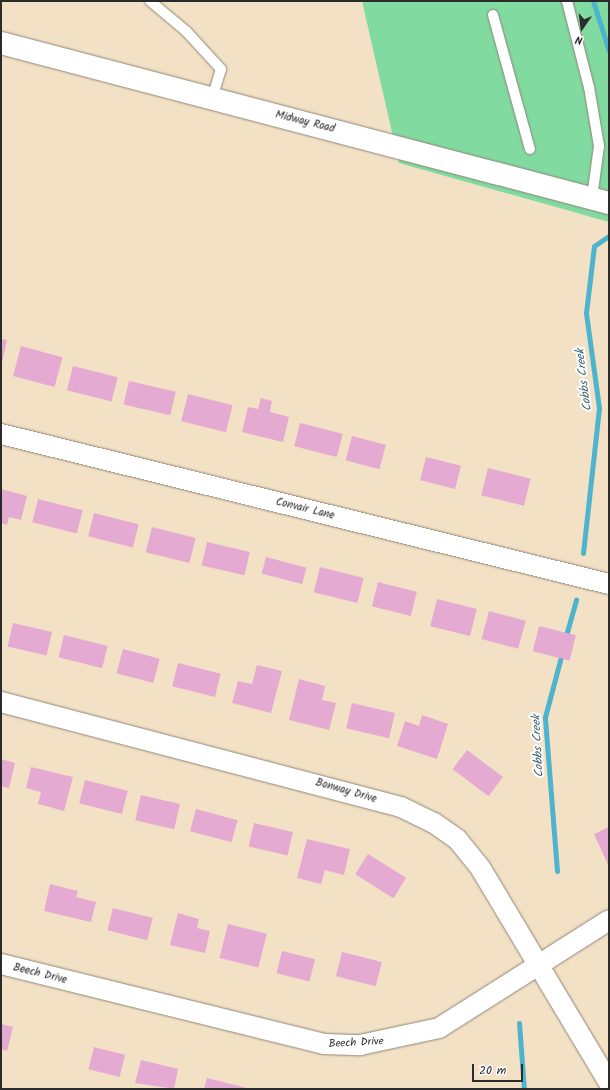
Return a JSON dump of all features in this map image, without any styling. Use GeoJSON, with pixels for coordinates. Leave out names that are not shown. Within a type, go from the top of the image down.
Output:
{"type":"FeatureCollection","features":[{"type":"Feature","properties":{"kind":"street","name":"Midway Road"},"geometry":{"type":"LineString","coordinates":[[1,43],[600,201]]}},
{"type":"Feature","properties":{"kind":"street","name":"Convair Lane"},"geometry":{"type":"LineString","coordinates":[[1,434],[609,584]]}},
{"type":"Feature","properties":{"kind":"street","name":"Bonway Drive"},"geometry":{"type":"LineString","coordinates":[[1,702],[401,806],[457,839],[481,868],[538,965]]}},
{"type":"Feature","properties":{"kind":"street"},"geometry":{"type":"LineString","coordinates":[[609,920],[538,965],[609,1083]]}},
{"type":"Feature","properties":{"kind":"street","name":"Beech Drive"},"geometry":{"type":"LineString","coordinates":[[1,964],[324,1044],[394,1040],[439,1028],[538,965]]}},
{"type":"Feature","properties":{"kind":"lane"},"geometry":{"type":"LineString","coordinates":[[150,1],[186,31],[221,69],[212,98]]}},
{"type":"Feature","properties":{"kind":"lane"},"geometry":{"type":"LineString","coordinates":[[567,1],[589,87],[598,146],[600,201]]}},
{"type":"Feature","properties":{"kind":"lane"},"geometry":{"type":"LineString","coordinates":[[493,15],[530,149]]}},
{"type":"Feature","properties":{"kind":"green space"},"geometry":{"type":"Polygon","coordinates":[[[362,1],[609,1],[609,222],[399,163],[362,1]]]}},
{"type":"Feature","properties":{"kind":"building"},"geometry":{"type":"Polygon","coordinates":[[[1,339],[7,340],[2,363],[1,363],[1,339]]]}},
{"type":"Feature","properties":{"kind":"building"},"geometry":{"type":"Polygon","coordinates":[[[21,346],[63,357],[55,387],[13,376],[21,346]]]}},
{"type":"Feature","properties":{"kind":"building"},"geometry":{"type":"Polygon","coordinates":[[[73,366],[118,377],[112,401],[67,390],[73,366]]]}},
{"type":"Feature","properties":{"kind":"building"},"geometry":{"type":"Polygon","coordinates":[[[129,381],[176,392],[170,415],[124,404],[129,381]]]}},
{"type":"Feature","properties":{"kind":"building"},"geometry":{"type":"Polygon","coordinates":[[[188,394],[233,405],[226,432],[181,421],[188,394]]]}},
{"type":"Feature","properties":{"kind":"building"},"geometry":{"type":"Polygon","coordinates":[[[261,398],[272,401],[270,412],[289,417],[283,442],[242,432],[248,407],[258,409],[261,398]]]}},
{"type":"Feature","properties":{"kind":"building"},"geometry":{"type":"Polygon","coordinates":[[[300,423],[343,434],[337,457],[294,446],[300,423]]]}},
{"type":"Feature","properties":{"kind":"building"},"geometry":{"type":"Polygon","coordinates":[[[352,436],[386,445],[379,469],[346,460],[352,436]]]}},
{"type":"Feature","properties":{"kind":"building"},"geometry":{"type":"Polygon","coordinates":[[[426,457],[461,466],[455,489],[420,480],[426,457]]]}},
{"type":"Feature","properties":{"kind":"building"},"geometry":{"type":"Polygon","coordinates":[[[488,468],[531,479],[524,506],[481,495],[488,468]]]}},
{"type":"Feature","properties":{"kind":"building"},"geometry":{"type":"Polygon","coordinates":[[[1,489],[27,496],[21,520],[9,517],[7,525],[1,523],[1,489]]]}},
{"type":"Feature","properties":{"kind":"building"},"geometry":{"type":"Polygon","coordinates":[[[38,499],[83,510],[77,533],[32,522],[38,499]]]}},
{"type":"Feature","properties":{"kind":"building"},"geometry":{"type":"Polygon","coordinates":[[[94,513],[139,524],[133,547],[88,536],[94,513]]]}},
{"type":"Feature","properties":{"kind":"building"},"geometry":{"type":"Polygon","coordinates":[[[152,527],[196,538],[189,563],[146,552],[152,527]]]}},
{"type":"Feature","properties":{"kind":"building"},"geometry":{"type":"Polygon","coordinates":[[[207,542],[250,552],[244,575],[202,565],[207,542]]]}},
{"type":"Feature","properties":{"kind":"building"},"geometry":{"type":"Polygon","coordinates":[[[266,557],[307,568],[302,584],[262,573],[266,557]]]}},
{"type":"Feature","properties":{"kind":"building"},"geometry":{"type":"Polygon","coordinates":[[[320,567],[364,578],[357,603],[314,592],[320,567]]]}},
{"type":"Feature","properties":{"kind":"building"},"geometry":{"type":"Polygon","coordinates":[[[378,582],[417,592],[411,616],[372,606],[378,582]]]}},
{"type":"Feature","properties":{"kind":"building"},"geometry":{"type":"Polygon","coordinates":[[[437,599],[477,609],[470,636],[430,626],[437,599]]]}},
{"type":"Feature","properties":{"kind":"building"},"geometry":{"type":"Polygon","coordinates":[[[489,611],[526,621],[518,649],[481,639],[489,611]]]}},
{"type":"Feature","properties":{"kind":"building"},"geometry":{"type":"Polygon","coordinates":[[[13,623],[52,632],[47,655],[8,646],[13,623]]]}},
{"type":"Feature","properties":{"kind":"building"},"geometry":{"type":"Polygon","coordinates":[[[539,626],[576,635],[570,660],[533,651],[539,626]]]}},
{"type":"Feature","properties":{"kind":"building"},"geometry":{"type":"Polygon","coordinates":[[[64,635],[108,646],[102,668],[58,657],[64,635]]]}},
{"type":"Feature","properties":{"kind":"building"},"geometry":{"type":"Polygon","coordinates":[[[123,649],[160,659],[153,683],[117,673],[123,649]]]}},
{"type":"Feature","properties":{"kind":"building"},"geometry":{"type":"Polygon","coordinates":[[[178,663],[221,674],[215,697],[172,686],[178,663]]]}},
{"type":"Feature","properties":{"kind":"building"},"geometry":{"type":"Polygon","coordinates":[[[257,665],[282,671],[271,713],[232,703],[238,681],[252,684],[257,665]]]}},
{"type":"Feature","properties":{"kind":"building"},"geometry":{"type":"Polygon","coordinates":[[[299,679],[325,686],[322,700],[336,703],[329,730],[289,720],[299,679]]]}},
{"type":"Feature","properties":{"kind":"building"},"geometry":{"type":"Polygon","coordinates":[[[352,703],[395,713],[389,738],[346,728],[352,703]]]}},
{"type":"Feature","properties":{"kind":"building"},"geometry":{"type":"Polygon","coordinates":[[[422,715],[448,724],[437,759],[397,746],[405,721],[419,726],[422,715]]]}},
{"type":"Feature","properties":{"kind":"building"},"geometry":{"type":"Polygon","coordinates":[[[467,750],[503,777],[488,796],[453,769],[467,750]]]}},
{"type":"Feature","properties":{"kind":"building"},"geometry":{"type":"Polygon","coordinates":[[[1,759],[15,763],[9,788],[1,786],[1,759]]]}},
{"type":"Feature","properties":{"kind":"building"},"geometry":{"type":"Polygon","coordinates":[[[31,767],[73,777],[64,811],[38,804],[41,792],[26,788],[31,767]]]}},
{"type":"Feature","properties":{"kind":"building"},"geometry":{"type":"Polygon","coordinates":[[[85,780],[128,791],[122,814],[79,803],[85,780]]]}},
{"type":"Feature","properties":{"kind":"building"},"geometry":{"type":"Polygon","coordinates":[[[141,795],[180,804],[174,829],[135,820],[141,795]]]}},
{"type":"Feature","properties":{"kind":"building"},"geometry":{"type":"Polygon","coordinates":[[[196,809],[238,820],[232,842],[190,831],[196,809]]]}},
{"type":"Feature","properties":{"kind":"building"},"geometry":{"type":"Polygon","coordinates":[[[254,823],[293,832],[288,855],[249,846],[254,823]]]}},
{"type":"Feature","properties":{"kind":"building"},"geometry":{"type":"Polygon","coordinates":[[[609,827],[609,867],[594,834],[609,827]]]}},
{"type":"Feature","properties":{"kind":"building"},"geometry":{"type":"Polygon","coordinates":[[[307,839],[350,849],[344,875],[325,870],[321,884],[297,878],[307,839]]]}},
{"type":"Feature","properties":{"kind":"building"},"geometry":{"type":"Polygon","coordinates":[[[368,854],[406,878],[393,898],[355,874],[368,854]]]}},
{"type":"Feature","properties":{"kind":"building"},"geometry":{"type":"Polygon","coordinates":[[[50,884],[78,891],[76,897],[96,902],[91,922],[44,911],[50,884]]]}},
{"type":"Feature","properties":{"kind":"building"},"geometry":{"type":"Polygon","coordinates":[[[113,908],[153,918],[147,940],[107,930],[113,908]]]}},
{"type":"Feature","properties":{"kind":"building"},"geometry":{"type":"Polygon","coordinates":[[[178,913],[199,919],[197,928],[210,931],[205,953],[170,945],[178,913]]]}},
{"type":"Feature","properties":{"kind":"building"},"geometry":{"type":"Polygon","coordinates":[[[228,924],[267,934],[258,968],[220,958],[228,924]]]}},
{"type":"Feature","properties":{"kind":"building"},"geometry":{"type":"Polygon","coordinates":[[[282,951],[315,959],[309,982],[276,973],[282,951]]]}},
{"type":"Feature","properties":{"kind":"building"},"geometry":{"type":"Polygon","coordinates":[[[342,952],[382,962],[376,986],[336,976],[342,952]]]}},
{"type":"Feature","properties":{"kind":"building"},"geometry":{"type":"Polygon","coordinates":[[[1,1024],[13,1027],[7,1051],[1,1049],[1,1024]]]}},
{"type":"Feature","properties":{"kind":"building"},"geometry":{"type":"Polygon","coordinates":[[[94,1047],[125,1055],[119,1077],[88,1069],[94,1047]]]}},
{"type":"Feature","properties":{"kind":"building"},"geometry":{"type":"Polygon","coordinates":[[[141,1060],[178,1069],[174,1089],[135,1083],[141,1060]]]}},
{"type":"Feature","properties":{"kind":"building"},"geometry":{"type":"Polygon","coordinates":[[[207,1078],[247,1088],[204,1089],[207,1078]]]}},
{"type":"Feature","properties":{"kind":"waterway","name":"Cobbs Creek"},"geometry":{"type":"LineString","coordinates":[[593,1],[609,51]]}},
{"type":"Feature","properties":{"kind":"waterway","name":"Cobbs Creek"},"geometry":{"type":"LineString","coordinates":[[583,553],[599,408],[586,313],[594,246],[609,236]]}},
{"type":"Feature","properties":{"kind":"waterway","name":"Cobbs Creek"},"geometry":{"type":"LineString","coordinates":[[565,639],[576,600]]}},
{"type":"Feature","properties":{"kind":"waterway","name":"Cobbs Creek"},"geometry":{"type":"LineString","coordinates":[[557,871],[545,717],[562,653]]}},
{"type":"Feature","properties":{"kind":"waterway","name":"Cobbs Creek"},"geometry":{"type":"LineString","coordinates":[[519,1023],[524,1089]]}}]}
